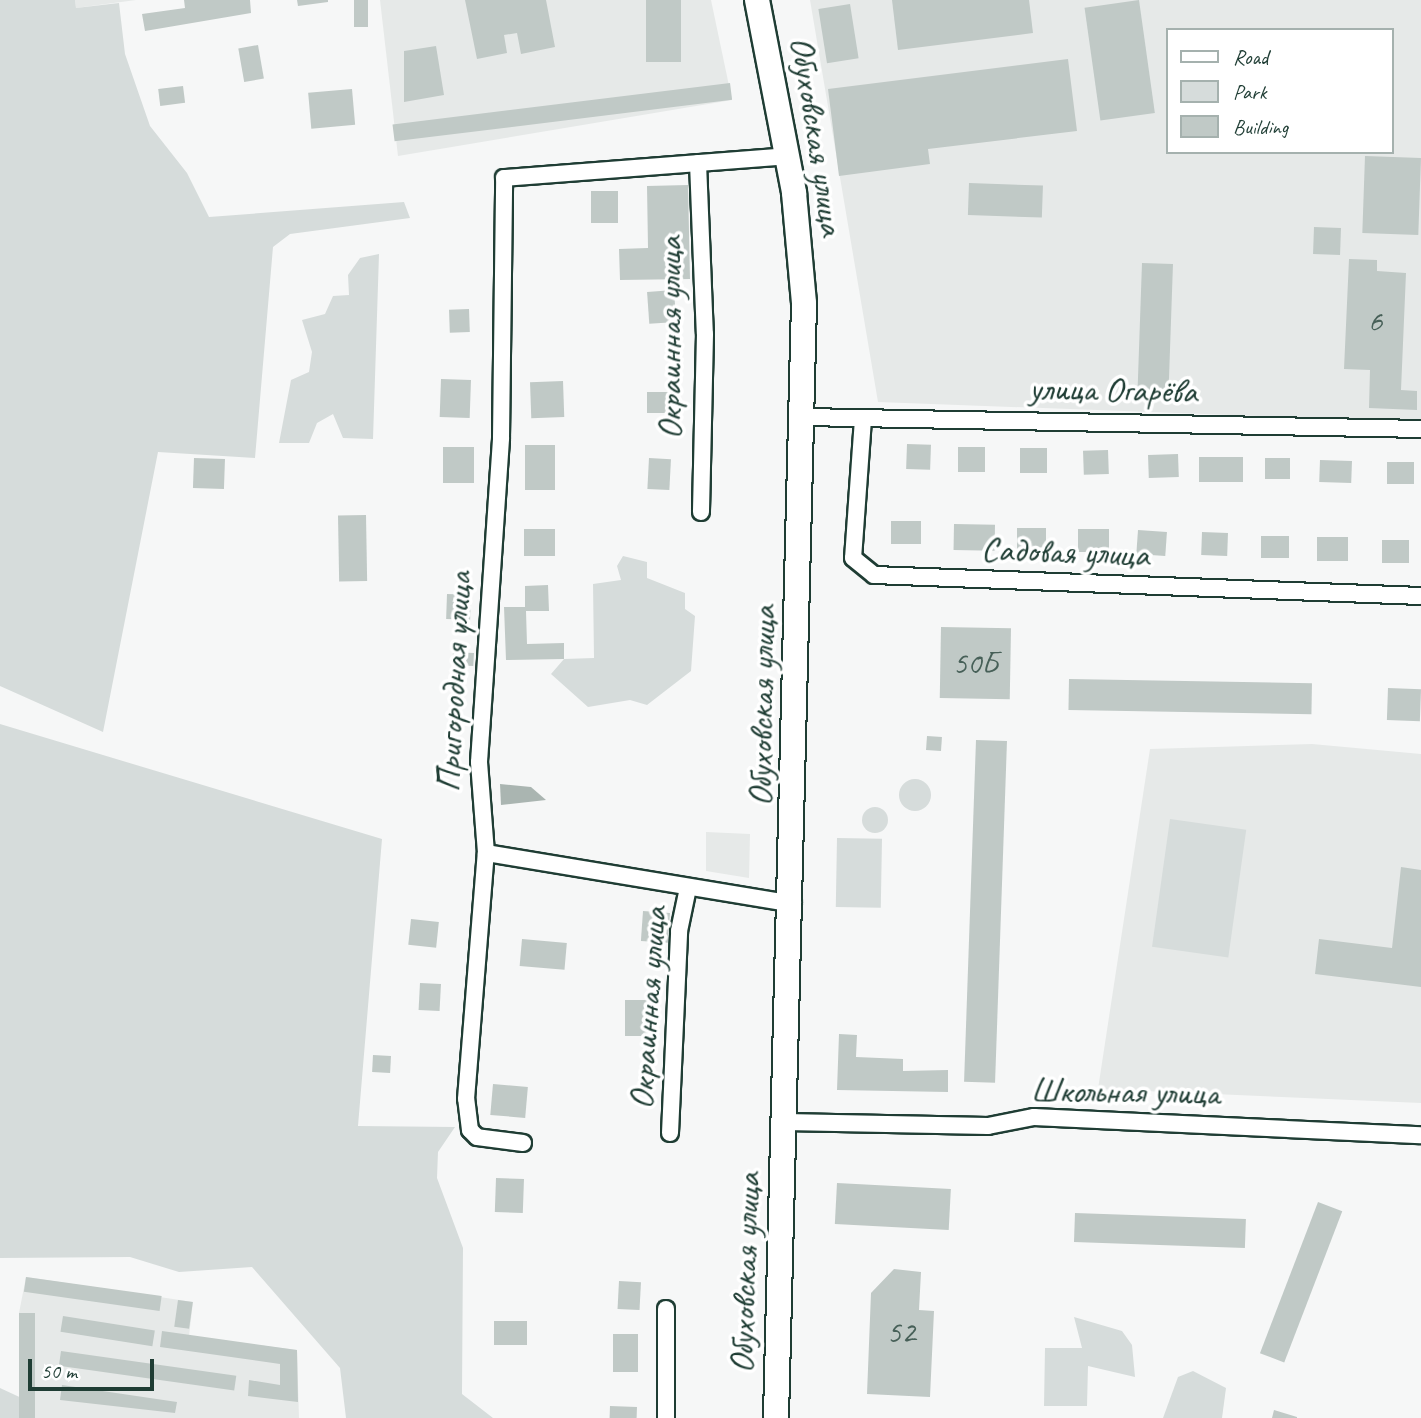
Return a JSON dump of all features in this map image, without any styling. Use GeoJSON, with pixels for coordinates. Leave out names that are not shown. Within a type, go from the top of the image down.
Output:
{"type":"FeatureCollection","features":[{"type":"Feature","properties":{"kind":"main road","name":"Обуховская улица"},"geometry":{"type":"LineString","coordinates":[[757,0],[788,156],[801,254],[804,416],[793,904],[776,1418]]}},
{"type":"Feature","properties":{"kind":"street"},"geometry":{"type":"LineString","coordinates":[[698,163],[788,156]]}},
{"type":"Feature","properties":{"kind":"street","name":"Пригородная улица"},"geometry":{"type":"LineString","coordinates":[[523,1143],[477,1138],[467,1118],[486,853],[479,762],[501,438],[504,178],[698,163]]}},
{"type":"Feature","properties":{"kind":"street","name":"Окраинная улица"},"geometry":{"type":"LineString","coordinates":[[698,163],[705,334],[701,512]]}},
{"type":"Feature","properties":{"kind":"street","name":"улица Огарёва"},"geometry":{"type":"LineString","coordinates":[[804,416],[1421,429]]}},
{"type":"Feature","properties":{"kind":"street","name":"Садовая улица"},"geometry":{"type":"LineString","coordinates":[[863,419],[853,558],[874,575],[1421,596]]}},
{"type":"Feature","properties":{"kind":"street"},"geometry":{"type":"LineString","coordinates":[[486,853],[793,904]]}},
{"type":"Feature","properties":{"kind":"street","name":"Окраинная улица"},"geometry":{"type":"LineString","coordinates":[[670,1133],[679,930],[688,888]]}},
{"type":"Feature","properties":{"kind":"street","name":"Школьная улица"},"geometry":{"type":"LineString","coordinates":[[785,1122],[988,1126],[1034,1117],[1421,1135]]}},
{"type":"Feature","properties":{"kind":"street"},"geometry":{"type":"LineString","coordinates":[[666,1309],[666,1418]]}},
{"type":"Feature","properties":{"kind":"shaded area"},"geometry":{"type":"Polygon","coordinates":[[[75,0],[136,0],[76,8],[75,0]]]}},
{"type":"Feature","properties":{"kind":"shaded area"},"geometry":{"type":"Polygon","coordinates":[[[380,0],[711,0],[732,100],[398,156],[380,0]]]}},
{"type":"Feature","properties":{"kind":"shaded area"},"geometry":{"type":"Polygon","coordinates":[[[810,0],[1421,0],[1421,422],[878,402],[810,0]]]}},
{"type":"Feature","properties":{"kind":"shaded area"},"geometry":{"type":"Polygon","coordinates":[[[1312,744],[1421,754],[1421,1103],[1098,1089],[1150,749],[1312,744]]]}},
{"type":"Feature","properties":{"kind":"shaded area"},"geometry":{"type":"Polygon","coordinates":[[[500,784],[531,787],[546,800],[501,805],[500,784]]]}},
{"type":"Feature","properties":{"kind":"shaded area"},"geometry":{"type":"Polygon","coordinates":[[[706,832],[750,834],[749,878],[706,871],[706,832]]]}},
{"type":"Feature","properties":{"kind":"shaded area"},"geometry":{"type":"Polygon","coordinates":[[[26,1277],[193,1302],[189,1336],[297,1350],[299,1418],[30,1418],[19,1313],[26,1277]]]}},
{"type":"Feature","properties":{"kind":"green space"},"geometry":{"type":"Polygon","coordinates":[[[0,0],[75,0],[76,8],[119,3],[125,54],[150,126],[187,173],[209,217],[404,202],[410,218],[290,234],[273,247],[255,458],[158,452],[103,732],[0,686],[0,0]]]}},
{"type":"Feature","properties":{"kind":"green space"},"geometry":{"type":"Polygon","coordinates":[[[379,254],[373,439],[343,438],[333,414],[317,423],[309,443],[279,443],[291,380],[309,372],[312,352],[302,320],[325,314],[333,296],[349,295],[348,275],[360,258],[379,254]]]}},
{"type":"Feature","properties":{"kind":"green space"},"geometry":{"type":"Polygon","coordinates":[[[623,556],[647,562],[647,578],[685,593],[685,609],[695,616],[691,671],[647,705],[630,700],[588,707],[551,674],[564,659],[594,658],[593,584],[621,580],[617,566],[623,556]]]}},
{"type":"Feature","properties":{"kind":"green space"},"geometry":{"type":"Polygon","coordinates":[[[0,724],[382,839],[358,1126],[455,1127],[438,1152],[437,1178],[463,1248],[462,1394],[493,1418],[346,1418],[340,1368],[252,1267],[179,1272],[130,1257],[0,1258],[0,724]]]}},
{"type":"Feature","properties":{"kind":"green space"},"geometry":{"type":"Polygon","coordinates":[[[915,779],[927,783],[931,795],[927,807],[915,811],[903,807],[899,795],[903,783],[915,779]]]}},
{"type":"Feature","properties":{"kind":"green space"},"geometry":{"type":"Polygon","coordinates":[[[875,807],[884,811],[888,820],[884,829],[875,833],[866,829],[862,820],[866,811],[875,807]]]}},
{"type":"Feature","properties":{"kind":"green space"},"geometry":{"type":"Polygon","coordinates":[[[1170,819],[1246,830],[1228,957],[1152,947],[1170,819]]]}},
{"type":"Feature","properties":{"kind":"green space"},"geometry":{"type":"Polygon","coordinates":[[[837,838],[882,839],[881,908],[836,907],[837,838]]]}},
{"type":"Feature","properties":{"kind":"green space"},"geometry":{"type":"Polygon","coordinates":[[[1074,1317],[1122,1331],[1132,1345],[1135,1377],[1088,1366],[1087,1406],[1044,1406],[1045,1348],[1082,1348],[1074,1317]]]}},
{"type":"Feature","properties":{"kind":"green space"},"geometry":{"type":"Polygon","coordinates":[[[1193,1371],[1226,1388],[1222,1418],[1163,1418],[1178,1377],[1193,1371]]]}},
{"type":"Feature","properties":{"kind":"green space"},"geometry":{"type":"Polygon","coordinates":[[[0,1388],[28,1401],[30,1418],[0,1418],[0,1388]]]}},
{"type":"Feature","properties":{"kind":"building"},"geometry":{"type":"Polygon","coordinates":[[[184,0],[250,0],[251,13],[145,31],[142,14],[185,8],[184,0]]]}},
{"type":"Feature","properties":{"kind":"building"},"geometry":{"type":"Polygon","coordinates":[[[297,0],[328,0],[328,2],[298,6],[297,0]]]}},
{"type":"Feature","properties":{"kind":"building"},"geometry":{"type":"Polygon","coordinates":[[[354,0],[368,0],[368,27],[354,27],[354,0]]]}},
{"type":"Feature","properties":{"kind":"building"},"geometry":{"type":"Polygon","coordinates":[[[465,0],[546,0],[555,47],[521,54],[517,33],[504,35],[507,53],[477,59],[465,0]]]}},
{"type":"Feature","properties":{"kind":"building"},"geometry":{"type":"Polygon","coordinates":[[[646,0],[681,0],[681,62],[646,62],[646,0]]]}},
{"type":"Feature","properties":{"kind":"building"},"geometry":{"type":"Polygon","coordinates":[[[892,0],[1029,0],[1033,33],[898,50],[892,0]]]}},
{"type":"Feature","properties":{"kind":"building"},"geometry":{"type":"Polygon","coordinates":[[[1139,0],[1155,113],[1100,121],[1085,8],[1139,0]]]}},
{"type":"Feature","properties":{"kind":"building"},"geometry":{"type":"Polygon","coordinates":[[[850,4],[859,58],[827,63],[818,9],[850,4]]]}},
{"type":"Feature","properties":{"kind":"building"},"geometry":{"type":"Polygon","coordinates":[[[258,45],[264,78],[244,82],[238,48],[258,45]]]}},
{"type":"Feature","properties":{"kind":"building"},"geometry":{"type":"Polygon","coordinates":[[[436,46],[444,95],[404,102],[404,51],[436,46]]]}},
{"type":"Feature","properties":{"kind":"building"},"geometry":{"type":"Polygon","coordinates":[[[1068,59],[1077,131],[928,149],[930,164],[839,176],[828,89],[1068,59]]]}},
{"type":"Feature","properties":{"kind":"building"},"geometry":{"type":"Polygon","coordinates":[[[730,83],[732,100],[395,141],[393,124],[730,83]]]}},
{"type":"Feature","properties":{"kind":"building"},"geometry":{"type":"Polygon","coordinates":[[[183,86],[185,103],[160,106],[158,89],[183,86]]]}},
{"type":"Feature","properties":{"kind":"building"},"geometry":{"type":"Polygon","coordinates":[[[352,89],[355,125],[311,129],[308,93],[352,89]]]}},
{"type":"Feature","properties":{"kind":"building"},"geometry":{"type":"Polygon","coordinates":[[[1365,156],[1421,158],[1418,235],[1362,233],[1365,156]]]}},
{"type":"Feature","properties":{"kind":"building"},"geometry":{"type":"Polygon","coordinates":[[[969,183],[1043,186],[1042,218],[968,215],[969,183]]]}},
{"type":"Feature","properties":{"kind":"building"},"geometry":{"type":"Polygon","coordinates":[[[688,185],[690,279],[620,280],[619,249],[648,248],[647,186],[688,185]]]}},
{"type":"Feature","properties":{"kind":"building"},"geometry":{"type":"Polygon","coordinates":[[[591,191],[618,191],[618,223],[591,223],[591,191]]]}},
{"type":"Feature","properties":{"kind":"building"},"geometry":{"type":"Polygon","coordinates":[[[1314,227],[1341,228],[1340,255],[1313,254],[1314,227]]]}},
{"type":"Feature","properties":{"kind":"building"},"geometry":{"type":"Polygon","coordinates":[[[1349,259],[1377,260],[1377,271],[1406,273],[1401,390],[1417,391],[1417,410],[1369,408],[1370,370],[1344,369],[1349,259]]]}},
{"type":"Feature","properties":{"kind":"building"},"geometry":{"type":"Polygon","coordinates":[[[1142,263],[1173,264],[1169,391],[1138,390],[1142,263]]]}},
{"type":"Feature","properties":{"kind":"building"},"geometry":{"type":"Polygon","coordinates":[[[674,290],[676,322],[649,324],[647,292],[674,290]]]}},
{"type":"Feature","properties":{"kind":"building"},"geometry":{"type":"Polygon","coordinates":[[[469,309],[470,332],[450,333],[449,310],[469,309]]]}},
{"type":"Feature","properties":{"kind":"building"},"geometry":{"type":"Polygon","coordinates":[[[441,379],[471,380],[470,418],[440,417],[441,379]]]}},
{"type":"Feature","properties":{"kind":"building"},"geometry":{"type":"Polygon","coordinates":[[[563,381],[564,417],[531,418],[530,382],[563,381]]]}},
{"type":"Feature","properties":{"kind":"building"},"geometry":{"type":"Polygon","coordinates":[[[647,392],[673,392],[673,413],[647,413],[647,392]]]}},
{"type":"Feature","properties":{"kind":"building"},"geometry":{"type":"Polygon","coordinates":[[[907,444],[931,445],[930,470],[906,469],[907,444]]]}},
{"type":"Feature","properties":{"kind":"building"},"geometry":{"type":"Polygon","coordinates":[[[525,445],[555,445],[555,490],[525,490],[525,445]]]}},
{"type":"Feature","properties":{"kind":"building"},"geometry":{"type":"Polygon","coordinates":[[[443,447],[474,447],[474,483],[443,483],[443,447]]]}},
{"type":"Feature","properties":{"kind":"building"},"geometry":{"type":"Polygon","coordinates":[[[958,447],[985,447],[985,472],[958,472],[958,447]]]}},
{"type":"Feature","properties":{"kind":"building"},"geometry":{"type":"Polygon","coordinates":[[[1020,448],[1047,448],[1047,473],[1020,473],[1020,448]]]}},
{"type":"Feature","properties":{"kind":"building"},"geometry":{"type":"Polygon","coordinates":[[[1108,450],[1109,474],[1084,475],[1083,451],[1108,450]]]}},
{"type":"Feature","properties":{"kind":"building"},"geometry":{"type":"Polygon","coordinates":[[[1178,454],[1179,477],[1149,478],[1148,455],[1178,454]]]}},
{"type":"Feature","properties":{"kind":"building"},"geometry":{"type":"Polygon","coordinates":[[[1199,457],[1243,457],[1243,482],[1199,482],[1199,457]]]}},
{"type":"Feature","properties":{"kind":"building"},"geometry":{"type":"Polygon","coordinates":[[[194,458],[225,459],[224,489],[193,488],[194,458]]]}},
{"type":"Feature","properties":{"kind":"building"},"geometry":{"type":"Polygon","coordinates":[[[649,458],[671,459],[669,490],[647,489],[649,458]]]}},
{"type":"Feature","properties":{"kind":"building"},"geometry":{"type":"Polygon","coordinates":[[[1265,458],[1290,458],[1290,479],[1265,479],[1265,458]]]}},
{"type":"Feature","properties":{"kind":"building"},"geometry":{"type":"Polygon","coordinates":[[[1320,460],[1352,461],[1351,483],[1319,482],[1320,460]]]}},
{"type":"Feature","properties":{"kind":"building"},"geometry":{"type":"Polygon","coordinates":[[[1387,462],[1414,462],[1414,484],[1387,484],[1387,462]]]}},
{"type":"Feature","properties":{"kind":"building"},"geometry":{"type":"Polygon","coordinates":[[[338,515],[366,515],[367,581],[339,581],[338,515]]]}},
{"type":"Feature","properties":{"kind":"building"},"geometry":{"type":"Polygon","coordinates":[[[891,521],[921,521],[921,544],[891,544],[891,521]]]}},
{"type":"Feature","properties":{"kind":"building"},"geometry":{"type":"Polygon","coordinates":[[[954,524],[995,525],[995,551],[954,550],[954,524]]]}},
{"type":"Feature","properties":{"kind":"building"},"geometry":{"type":"Polygon","coordinates":[[[1017,528],[1046,528],[1046,554],[1017,554],[1017,528]]]}},
{"type":"Feature","properties":{"kind":"building"},"geometry":{"type":"Polygon","coordinates":[[[524,529],[555,529],[555,556],[524,556],[524,529]]]}},
{"type":"Feature","properties":{"kind":"building"},"geometry":{"type":"Polygon","coordinates":[[[1078,529],[1109,529],[1109,552],[1078,552],[1078,529]]]}},
{"type":"Feature","properties":{"kind":"building"},"geometry":{"type":"Polygon","coordinates":[[[1138,530],[1167,532],[1165,556],[1136,554],[1138,530]]]}},
{"type":"Feature","properties":{"kind":"building"},"geometry":{"type":"Polygon","coordinates":[[[1202,532],[1228,533],[1227,556],[1201,555],[1202,532]]]}},
{"type":"Feature","properties":{"kind":"building"},"geometry":{"type":"Polygon","coordinates":[[[1261,536],[1289,536],[1289,558],[1261,558],[1261,536]]]}},
{"type":"Feature","properties":{"kind":"building"},"geometry":{"type":"Polygon","coordinates":[[[1317,537],[1348,537],[1348,561],[1317,561],[1317,537]]]}},
{"type":"Feature","properties":{"kind":"building"},"geometry":{"type":"Polygon","coordinates":[[[1382,540],[1409,540],[1409,563],[1382,563],[1382,540]]]}},
{"type":"Feature","properties":{"kind":"building"},"geometry":{"type":"Polygon","coordinates":[[[548,585],[549,611],[526,611],[527,644],[564,643],[564,659],[506,660],[504,607],[525,607],[525,586],[548,585]]]}},
{"type":"Feature","properties":{"kind":"building"},"geometry":{"type":"Polygon","coordinates":[[[447,594],[471,595],[470,620],[446,619],[447,594]]]}},
{"type":"Feature","properties":{"kind":"building"},"geometry":{"type":"Polygon","coordinates":[[[941,627],[1011,628],[1010,699],[940,698],[941,627]]]}},
{"type":"Feature","properties":{"kind":"building"},"geometry":{"type":"Polygon","coordinates":[[[453,652],[474,653],[473,666],[452,665],[453,652]]]}},
{"type":"Feature","properties":{"kind":"building"},"geometry":{"type":"Polygon","coordinates":[[[1069,679],[1312,683],[1311,714],[1068,710],[1069,679]]]}},
{"type":"Feature","properties":{"kind":"building"},"geometry":{"type":"Polygon","coordinates":[[[1388,688],[1421,689],[1420,721],[1387,720],[1388,688]]]}},
{"type":"Feature","properties":{"kind":"building"},"geometry":{"type":"Polygon","coordinates":[[[927,736],[942,737],[941,751],[926,750],[927,736]]]}},
{"type":"Feature","properties":{"kind":"building"},"geometry":{"type":"Polygon","coordinates":[[[976,740],[1007,741],[995,1083],[964,1082],[976,740]]]}},
{"type":"Feature","properties":{"kind":"building"},"geometry":{"type":"Polygon","coordinates":[[[1401,867],[1421,870],[1421,987],[1315,974],[1319,939],[1392,948],[1401,867]]]}},
{"type":"Feature","properties":{"kind":"building"},"geometry":{"type":"Polygon","coordinates":[[[643,911],[670,913],[668,943],[641,941],[643,911]]]}},
{"type":"Feature","properties":{"kind":"building"},"geometry":{"type":"Polygon","coordinates":[[[411,919],[439,922],[436,948],[408,945],[411,919]]]}},
{"type":"Feature","properties":{"kind":"building"},"geometry":{"type":"Polygon","coordinates":[[[522,939],[567,943],[564,970],[520,966],[522,939]]]}},
{"type":"Feature","properties":{"kind":"building"},"geometry":{"type":"Polygon","coordinates":[[[420,983],[441,984],[440,1011],[419,1010],[420,983]]]}},
{"type":"Feature","properties":{"kind":"building"},"geometry":{"type":"Polygon","coordinates":[[[625,1000],[650,1000],[650,1036],[625,1036],[625,1000]]]}},
{"type":"Feature","properties":{"kind":"building"},"geometry":{"type":"Polygon","coordinates":[[[839,1034],[857,1035],[856,1057],[903,1059],[903,1071],[948,1070],[948,1092],[837,1090],[839,1034]]]}},
{"type":"Feature","properties":{"kind":"building"},"geometry":{"type":"Polygon","coordinates":[[[373,1055],[391,1056],[390,1073],[372,1072],[373,1055]]]}},
{"type":"Feature","properties":{"kind":"building"},"geometry":{"type":"Polygon","coordinates":[[[493,1084],[528,1087],[525,1118],[490,1115],[493,1084]]]}},
{"type":"Feature","properties":{"kind":"building"},"geometry":{"type":"Polygon","coordinates":[[[496,1178],[524,1179],[523,1213],[495,1212],[496,1178]]]}},
{"type":"Feature","properties":{"kind":"building"},"geometry":{"type":"Polygon","coordinates":[[[837,1183],[951,1189],[949,1230],[835,1224],[837,1183]]]}},
{"type":"Feature","properties":{"kind":"building"},"geometry":{"type":"Polygon","coordinates":[[[1318,1202],[1342,1211],[1284,1363],[1260,1353],[1318,1202]]]}},
{"type":"Feature","properties":{"kind":"building"},"geometry":{"type":"Polygon","coordinates":[[[1075,1213],[1246,1219],[1245,1248],[1074,1242],[1075,1213]]]}},
{"type":"Feature","properties":{"kind":"building"},"geometry":{"type":"Polygon","coordinates":[[[894,1269],[921,1272],[919,1310],[934,1311],[930,1397],[867,1394],[871,1293],[894,1269]]]}},
{"type":"Feature","properties":{"kind":"building"},"geometry":{"type":"Polygon","coordinates":[[[26,1277],[162,1296],[160,1311],[24,1292],[26,1277]]]}},
{"type":"Feature","properties":{"kind":"building"},"geometry":{"type":"Polygon","coordinates":[[[619,1281],[641,1282],[640,1310],[618,1309],[619,1281]]]}},
{"type":"Feature","properties":{"kind":"building"},"geometry":{"type":"Polygon","coordinates":[[[178,1300],[193,1302],[189,1329],[174,1327],[178,1300]]]}},
{"type":"Feature","properties":{"kind":"building"},"geometry":{"type":"Polygon","coordinates":[[[19,1313],[35,1313],[35,1418],[19,1418],[19,1313]]]}},
{"type":"Feature","properties":{"kind":"building"},"geometry":{"type":"Polygon","coordinates":[[[63,1316],[155,1331],[152,1346],[60,1332],[63,1316]]]}},
{"type":"Feature","properties":{"kind":"building"},"geometry":{"type":"Polygon","coordinates":[[[494,1321],[527,1321],[527,1345],[494,1345],[494,1321]]]}},
{"type":"Feature","properties":{"kind":"building"},"geometry":{"type":"Polygon","coordinates":[[[162,1331],[297,1350],[298,1402],[248,1396],[249,1380],[280,1385],[280,1364],[160,1347],[162,1331]]]}},
{"type":"Feature","properties":{"kind":"building"},"geometry":{"type":"Polygon","coordinates":[[[613,1334],[638,1334],[638,1372],[613,1372],[613,1334]]]}},
{"type":"Feature","properties":{"kind":"building"},"geometry":{"type":"Polygon","coordinates":[[[61,1351],[236,1376],[234,1390],[59,1366],[61,1351]]]}},
{"type":"Feature","properties":{"kind":"building"},"geometry":{"type":"Polygon","coordinates":[[[62,1385],[177,1402],[175,1413],[60,1400],[62,1385]]]}},
{"type":"Feature","properties":{"kind":"building"},"geometry":{"type":"Polygon","coordinates":[[[610,1406],[637,1407],[637,1418],[610,1418],[610,1406]]]}},
{"type":"Feature","properties":{"kind":"building"},"geometry":{"type":"Polygon","coordinates":[[[1274,1410],[1297,1417],[1297,1418],[1272,1418],[1274,1410]]]}}]}
